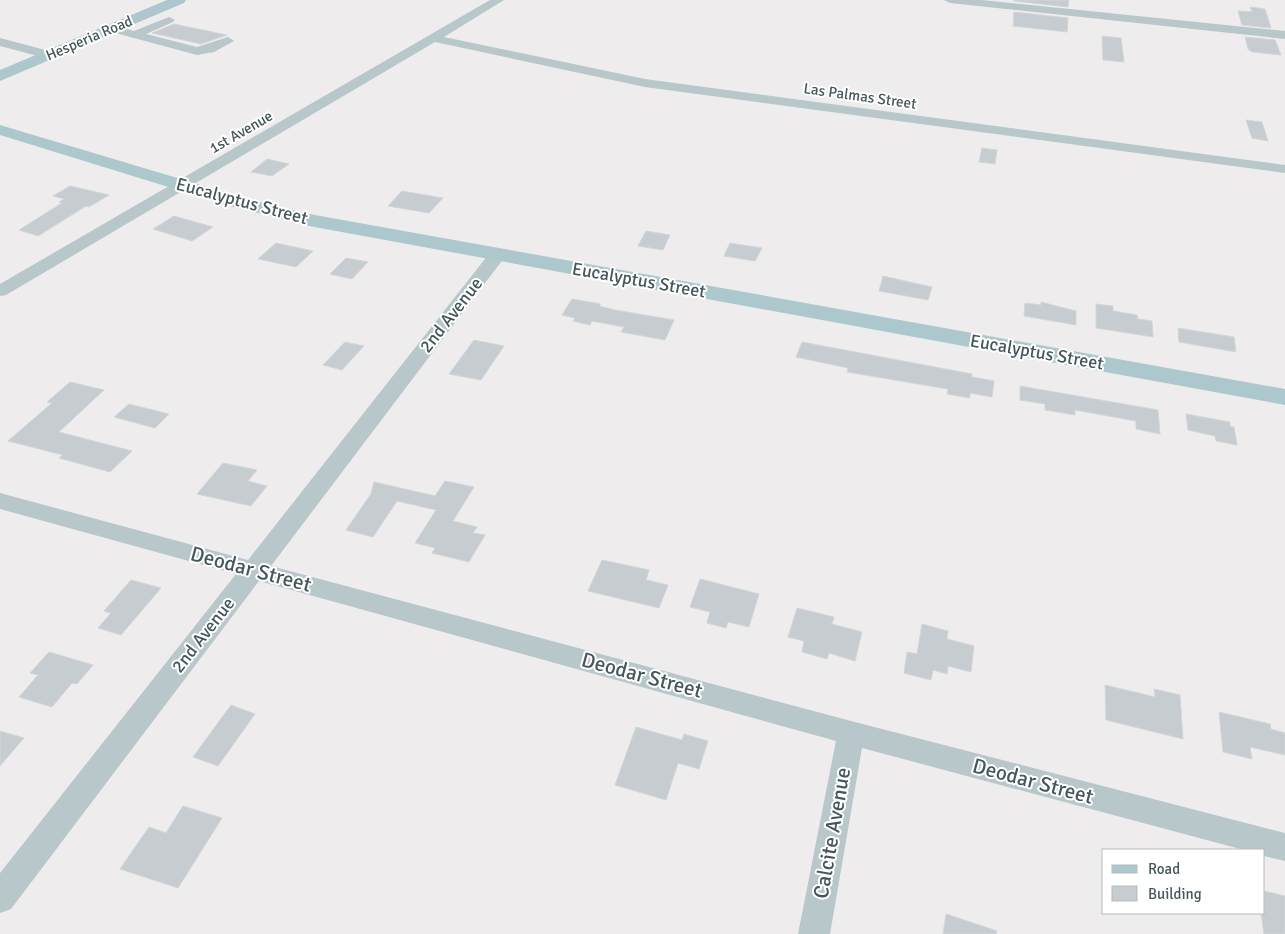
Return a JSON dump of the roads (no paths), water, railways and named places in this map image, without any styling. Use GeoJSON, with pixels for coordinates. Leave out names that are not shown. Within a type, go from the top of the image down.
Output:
{"type":"FeatureCollection","features":[{"type":"Feature","properties":{"kind":"main road","name":"Hesperia Road"},"geometry":{"type":"LineString","coordinates":[[0,76],[179,0]]}},
{"type":"Feature","properties":{"kind":"main road","name":"Eucalyptus Street"},"geometry":{"type":"LineString","coordinates":[[0,130],[181,186],[284,215],[1285,397]]}},
{"type":"Feature","properties":{"kind":"street","name":"1st Avenue"},"geometry":{"type":"LineString","coordinates":[[0,291],[498,0]]}},
{"type":"Feature","properties":{"kind":"street"},"geometry":{"type":"LineString","coordinates":[[950,0],[1285,35]]}},
{"type":"Feature","properties":{"kind":"street"},"geometry":{"type":"LineString","coordinates":[[135,35],[169,20]]}},
{"type":"Feature","properties":{"kind":"street"},"geometry":{"type":"LineString","coordinates":[[112,29],[201,51],[228,41]]}},
{"type":"Feature","properties":{"kind":"street","name":"Las Palmas Street"},"geometry":{"type":"LineString","coordinates":[[434,38],[646,83],[1285,169]]}},
{"type":"Feature","properties":{"kind":"street"},"geometry":{"type":"LineString","coordinates":[[0,42],[49,56]]}},
{"type":"Feature","properties":{"kind":"street","name":"2nd Avenue"},"geometry":{"type":"LineString","coordinates":[[0,898],[498,254]]}},
{"type":"Feature","properties":{"kind":"street","name":"Deodar Street"},"geometry":{"type":"LineString","coordinates":[[0,501],[851,733],[1285,847]]}},
{"type":"Feature","properties":{"kind":"street","name":"Calcite Avenue"},"geometry":{"type":"LineString","coordinates":[[814,934],[851,733]]}}]}
